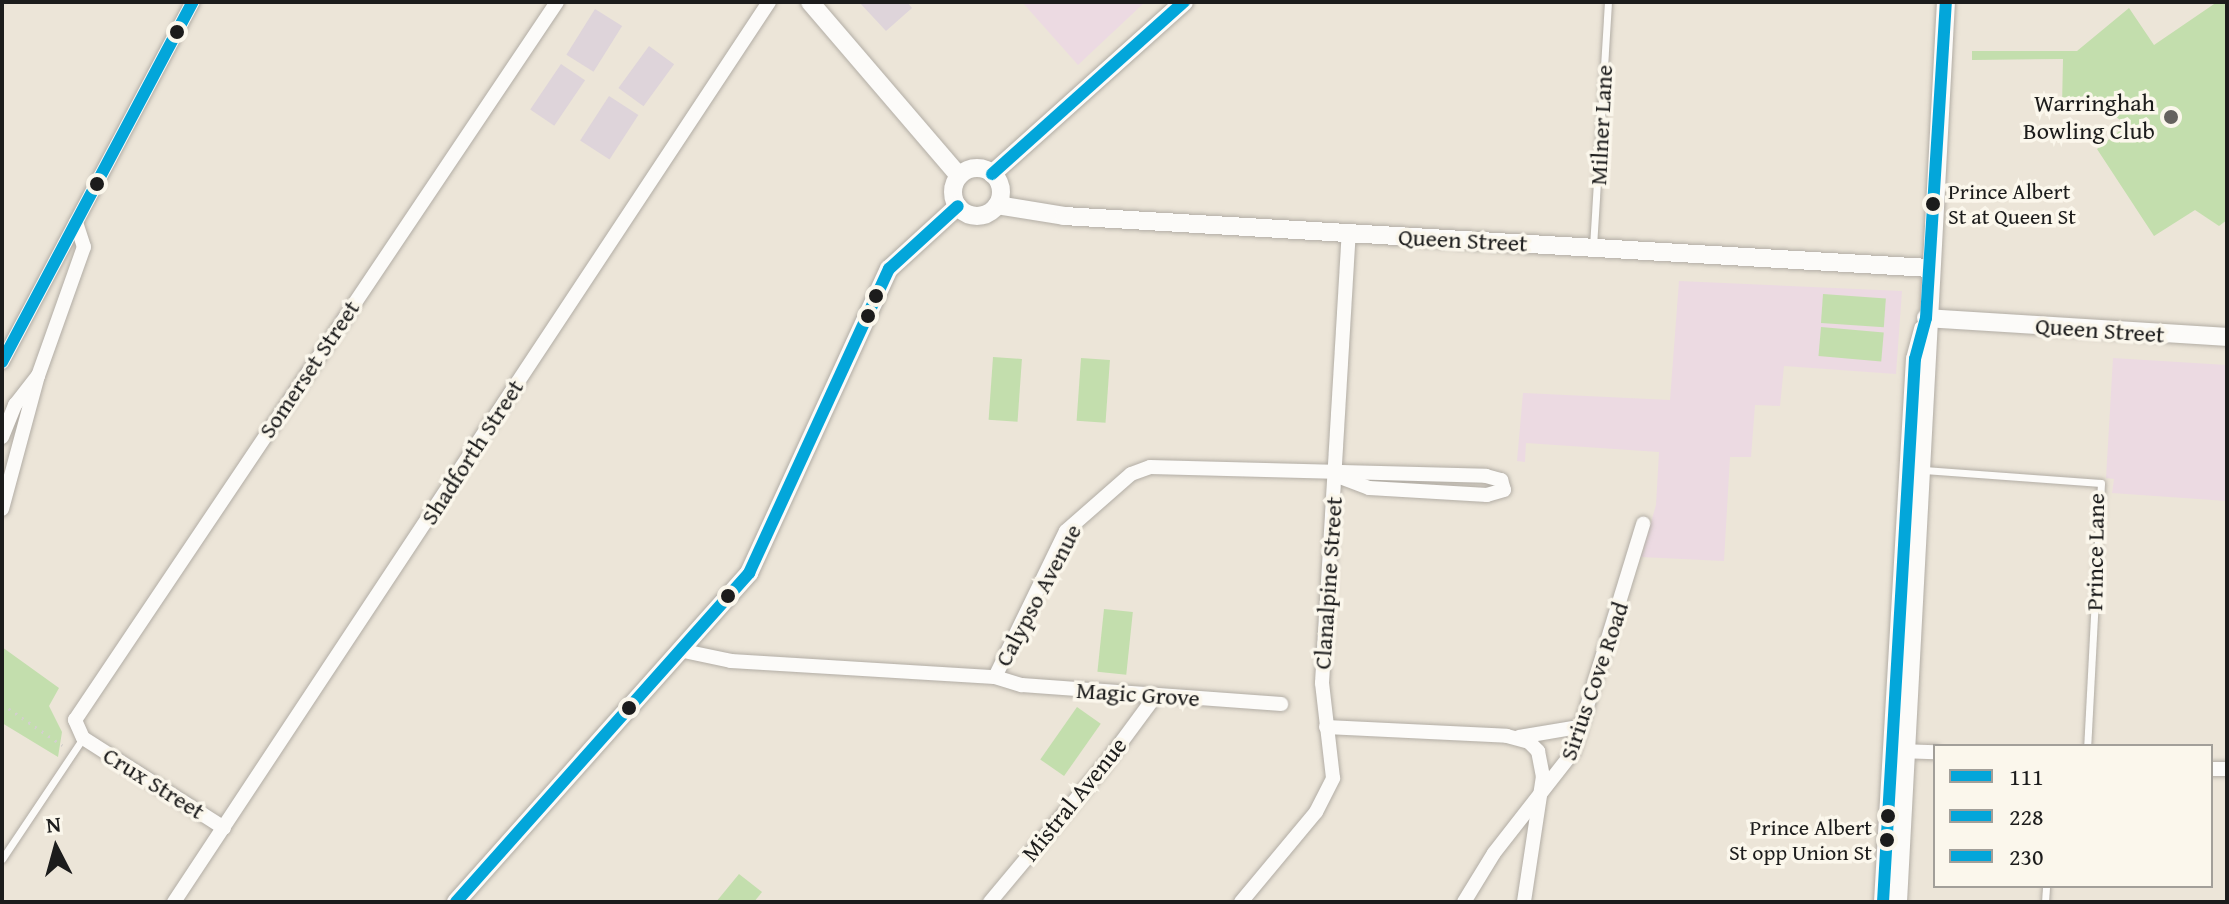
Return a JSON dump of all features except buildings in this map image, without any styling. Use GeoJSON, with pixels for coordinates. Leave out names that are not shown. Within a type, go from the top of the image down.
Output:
{"type":"FeatureCollection","features":[{"type":"Feature","properties":{"kind":"street"},"geometry":{"type":"LineString","coordinates":[[2,362],[193,2]]}},
{"type":"Feature","properties":{"kind":"street","name":"Somerset Street"},"geometry":{"type":"LineString","coordinates":[[83,738],[75,720],[105,671],[557,2]]}},
{"type":"Feature","properties":{"kind":"street","name":"Shadforth Street"},"geometry":{"type":"LineString","coordinates":[[174,902],[769,2]]}},
{"type":"Feature","properties":{"kind":"street"},"geometry":{"type":"LineString","coordinates":[[810,2],[959,176]]}},
{"type":"Feature","properties":{"kind":"street"},"geometry":{"type":"LineString","coordinates":[[992,174],[1184,2]]}},
{"type":"Feature","properties":{"kind":"street"},"geometry":{"type":"LineString","coordinates":[[1883,902],[1900,751],[1924,470],[1930,355],[1926,318],[1946,2]]}},
{"type":"Feature","properties":{"kind":"street"},"geometry":{"type":"LineString","coordinates":[[978,168],[992,174],[1001,192],[997,205],[978,215],[958,206],[953,189],[959,176],[978,168]]}},
{"type":"Feature","properties":{"kind":"street","name":"Queen Street"},"geometry":{"type":"LineString","coordinates":[[997,205],[1039,215],[1929,268]]}},
{"type":"Feature","properties":{"kind":"street"},"geometry":{"type":"LineString","coordinates":[[456,902],[761,555],[889,269],[958,206]]}},
{"type":"Feature","properties":{"kind":"street"},"geometry":{"type":"LineString","coordinates":[[2,509],[38,376],[84,247],[76,222]]}},
{"type":"Feature","properties":{"kind":"street","name":"Clanalpine Street"},"geometry":{"type":"LineString","coordinates":[[1241,902],[1330,789],[1322,683],[1349,233]]}},
{"type":"Feature","properties":{"kind":"street"},"geometry":{"type":"LineString","coordinates":[[1898,902],[1900,751],[1915,359],[1926,318]]}},
{"type":"Feature","properties":{"kind":"street","name":"Queen Street"},"geometry":{"type":"LineString","coordinates":[[1926,318],[2227,337]]}},
{"type":"Feature","properties":{"kind":"street"},"geometry":{"type":"LineString","coordinates":[[2,437],[15,405],[38,376]]}},
{"type":"Feature","properties":{"kind":"street","name":"Calypso Avenue"},"geometry":{"type":"LineString","coordinates":[[679,650],[731,661],[995,677],[1066,531],[1131,474],[1159,466],[1335,475],[1363,469],[1486,476],[1501,480],[1504,490],[1487,495],[1369,488],[1335,475]]}},
{"type":"Feature","properties":{"kind":"street","name":"Sirius Cove Road"},"geometry":{"type":"LineString","coordinates":[[1464,902],[1541,792],[1567,762],[1623,602],[1643,524]]}},
{"type":"Feature","properties":{"kind":"street","name":"Magic Grove"},"geometry":{"type":"LineString","coordinates":[[995,677],[1022,685],[1281,704]]}},
{"type":"Feature","properties":{"kind":"street","name":"Mistral Avenue"},"geometry":{"type":"LineString","coordinates":[[990,902],[1103,767],[1156,695]]}},
{"type":"Feature","properties":{"kind":"street"},"geometry":{"type":"LineString","coordinates":[[1326,727],[1518,737],[1579,727]]}},
{"type":"Feature","properties":{"kind":"street"},"geometry":{"type":"LineString","coordinates":[[1518,737],[1529,742],[1542,761],[1541,792],[1524,902]]}},
{"type":"Feature","properties":{"kind":"street","name":"Crux Street"},"geometry":{"type":"LineString","coordinates":[[83,738],[224,828]]}},
{"type":"Feature","properties":{"kind":"street"},"geometry":{"type":"LineString","coordinates":[[1900,751],[1933,752]]}},
{"type":"Feature","properties":{"kind":"lane","name":"Milner Lane"},"geometry":{"type":"LineString","coordinates":[[1593,248],[1608,2]]}},
{"type":"Feature","properties":{"kind":"lane","name":"Prince Lane"},"geometry":{"type":"LineString","coordinates":[[1924,470],[2101,483],[2087,744]]}},
{"type":"Feature","properties":{"kind":"lane"},"geometry":{"type":"LineString","coordinates":[[2,859],[83,738]]}},
{"type":"Feature","properties":{"kind":"path"},"geometry":{"type":"LineString","coordinates":[[2,704],[75,754]]}},
{"type":"Feature","properties":{"kind":"shaded area"},"geometry":{"type":"Polygon","coordinates":[[[1022,2],[1145,2],[1078,65],[1022,2]]]}},
{"type":"Feature","properties":{"kind":"shaded area"},"geometry":{"type":"Polygon","coordinates":[[[1679,281],[1902,291],[1896,374],[1784,366],[1780,406],[1755,405],[1751,457],[1730,457],[1724,561],[1641,557],[1656,505],[1659,452],[1526,443],[1525,462],[1517,461],[1523,393],[1670,400],[1679,281]]]}},
{"type":"Feature","properties":{"kind":"shaded area"},"geometry":{"type":"Polygon","coordinates":[[[2113,358],[2227,365],[2227,501],[2112,493],[2114,479],[2106,478],[2113,358]]]}},
{"type":"Feature","properties":{"kind":"green space","name":"Warringhah Bowling Club"},"geometry":{"type":"Polygon","coordinates":[[[2217,2],[2227,2],[2227,220],[2219,226],[2195,210],[2154,236],[2097,149],[2127,125],[2104,108],[2062,106],[2063,59],[1972,60],[1972,51],[2077,51],[2129,8],[2154,45],[2217,2]]]}},
{"type":"Feature","properties":{"kind":"green space"},"geometry":{"type":"Polygon","coordinates":[[[1823,294],[1886,298],[1884,327],[1821,323],[1823,294]]]}},
{"type":"Feature","properties":{"kind":"green space"},"geometry":{"type":"Polygon","coordinates":[[[1821,327],[1884,332],[1881,361],[1818,356],[1821,327]]]}},
{"type":"Feature","properties":{"kind":"green space"},"geometry":{"type":"Polygon","coordinates":[[[993,357],[1022,359],[1018,422],[989,420],[993,357]]]}},
{"type":"Feature","properties":{"kind":"green space"},"geometry":{"type":"Polygon","coordinates":[[[1081,358],[1110,360],[1106,423],[1077,421],[1081,358]]]}},
{"type":"Feature","properties":{"kind":"green space"},"geometry":{"type":"Polygon","coordinates":[[[1104,609],[1133,612],[1126,675],[1097,672],[1104,609]]]}},
{"type":"Feature","properties":{"kind":"green space"},"geometry":{"type":"Polygon","coordinates":[[[2,647],[59,688],[49,706],[62,732],[58,757],[2,723],[2,647]]]}},
{"type":"Feature","properties":{"kind":"green space"},"geometry":{"type":"Polygon","coordinates":[[[1077,707],[1101,724],[1064,776],[1040,759],[1077,707]]]}},
{"type":"Feature","properties":{"kind":"green space"},"geometry":{"type":"Polygon","coordinates":[[[739,874],[762,892],[754,902],[716,902],[739,874]]]}},
{"type":"Feature","properties":{"kind":"transit line","name":"230"},"geometry":{"type":"LineString","coordinates":[[2,362],[193,2]]}},
{"type":"Feature","properties":{"kind":"transit line","name":"111"},"geometry":{"type":"LineString","coordinates":[[992,174],[1184,2]]}},
{"type":"Feature","properties":{"kind":"transit line","name":"228"},"geometry":{"type":"LineString","coordinates":[[1883,902],[1915,359],[1926,318],[1946,2]]}},
{"type":"Feature","properties":{"kind":"transit line","name":"111"},"geometry":{"type":"LineString","coordinates":[[456,902],[749,573],[889,269],[958,206]]}},
{"type":"Feature","properties":{"kind":"place","name":"Warringhah Bowling Club"},"geometry":{"type":"Point","coordinates":[2171,117]}},
{"type":"Feature","properties":{"kind":"place","name":"Prince Albert St at Queen St"},"geometry":{"type":"Point","coordinates":[1933,204]}},
{"type":"Feature","properties":{"kind":"place","name":"Prince Albert St opp Union St"},"geometry":{"type":"Point","coordinates":[1887,840]}}]}
